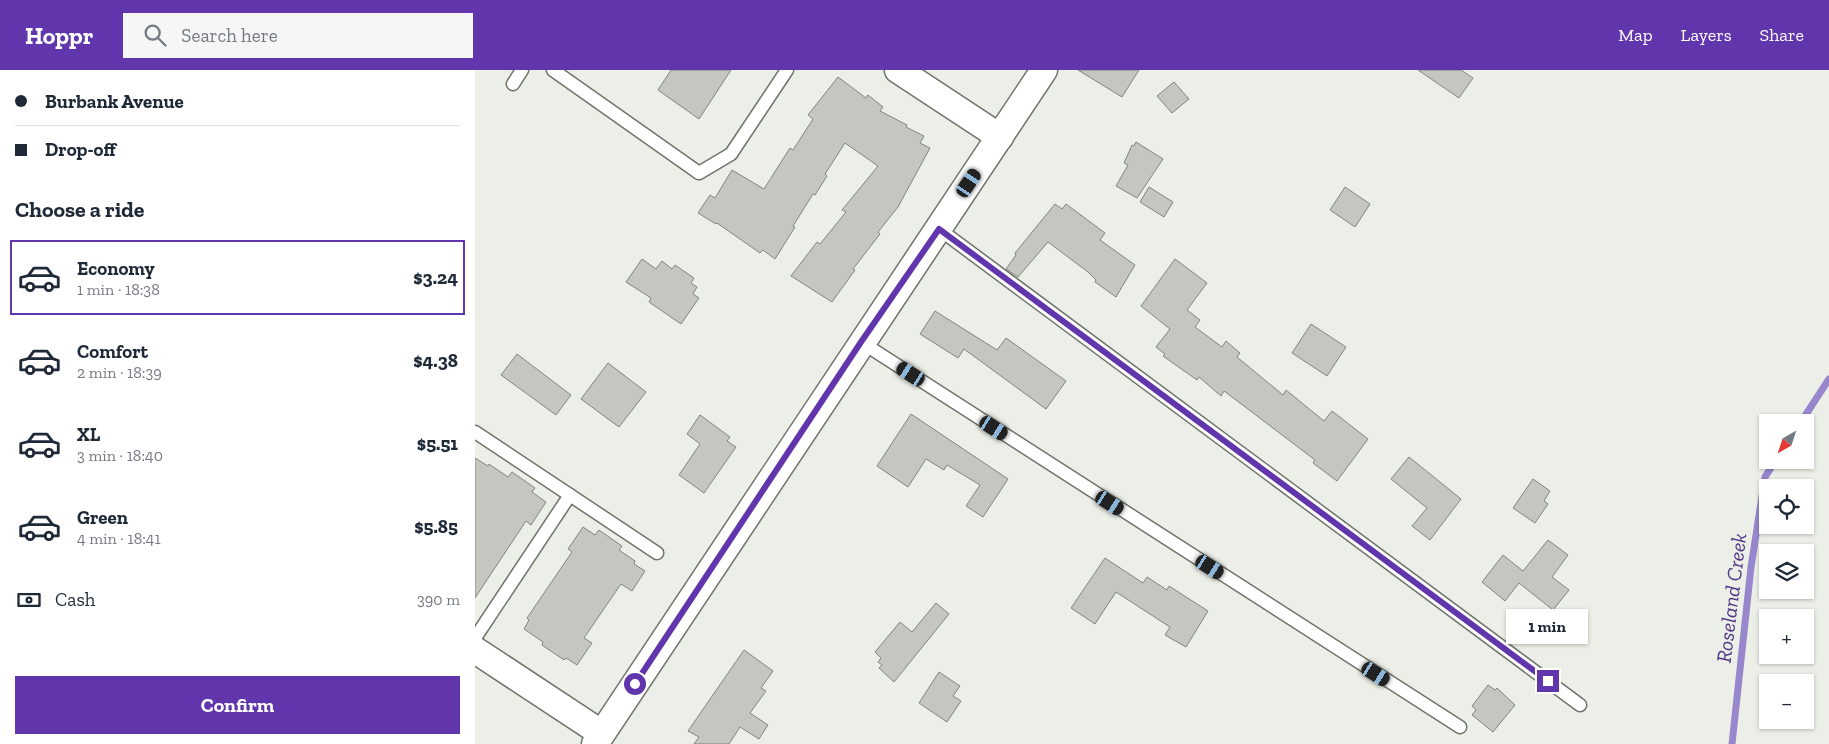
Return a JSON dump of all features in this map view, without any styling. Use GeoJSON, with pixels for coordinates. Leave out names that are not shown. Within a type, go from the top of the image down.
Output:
{"type":"FeatureCollection","features":[{"type":"Feature","properties":{"kind":"street"},"geometry":{"type":"LineString","coordinates":[[898,70],[999,137]]}},
{"type":"Feature","properties":{"kind":"street"},"geometry":{"type":"LineString","coordinates":[[475,650],[598,739],[1044,70]]}},
{"type":"Feature","properties":{"kind":"lane"},"geometry":{"type":"LineString","coordinates":[[513,84],[523,70]]}},
{"type":"Feature","properties":{"kind":"lane"},"geometry":{"type":"LineString","coordinates":[[553,70],[699,173],[731,154],[787,70]]}},
{"type":"Feature","properties":{"kind":"lane"},"geometry":{"type":"LineString","coordinates":[[939,229],[1580,705]]}},
{"type":"Feature","properties":{"kind":"lane"},"geometry":{"type":"LineString","coordinates":[[861,342],[1460,727]]}},
{"type":"Feature","properties":{"kind":"lane"},"geometry":{"type":"LineString","coordinates":[[475,432],[657,553]]}},
{"type":"Feature","properties":{"kind":"lane"},"geometry":{"type":"LineString","coordinates":[[475,638],[570,494]]}},
{"type":"Feature","properties":{"kind":"building"},"geometry":{"type":"Polygon","coordinates":[[[671,70],[731,70],[699,119],[658,90],[671,70]]]}},
{"type":"Feature","properties":{"kind":"building"},"geometry":{"type":"Polygon","coordinates":[[[1078,70],[1139,70],[1122,97],[1078,70]]]}},
{"type":"Feature","properties":{"kind":"building"},"geometry":{"type":"Polygon","coordinates":[[[1418,70],[1461,70],[1473,78],[1459,98],[1418,70]]]}},
{"type":"Feature","properties":{"kind":"building"},"geometry":{"type":"Polygon","coordinates":[[[838,77],[866,98],[868,95],[883,107],[880,111],[924,136],[920,143],[930,148],[898,207],[878,232],[880,234],[853,269],[855,270],[832,302],[791,276],[817,242],[820,244],[846,212],[842,210],[878,166],[845,143],[825,174],[827,176],[793,226],[795,227],[775,259],[763,250],[760,253],[717,223],[698,213],[710,195],[715,198],[732,170],[764,189],[790,148],[793,150],[813,119],[808,115],[838,77]]]}},
{"type":"Feature","properties":{"kind":"building"},"geometry":{"type":"Polygon","coordinates":[[[1174,82],[1189,99],[1172,113],[1157,96],[1174,82]]]}},
{"type":"Feature","properties":{"kind":"building"},"geometry":{"type":"Polygon","coordinates":[[[1136,142],[1163,159],[1137,198],[1116,186],[1128,165],[1124,163],[1132,145],[1134,146],[1136,142]]]}},
{"type":"Feature","properties":{"kind":"building"},"geometry":{"type":"Polygon","coordinates":[[[1149,187],[1173,202],[1164,217],[1140,202],[1149,187]]]}},
{"type":"Feature","properties":{"kind":"building"},"geometry":{"type":"Polygon","coordinates":[[[1345,187],[1370,204],[1355,227],[1330,210],[1345,187]]]}},
{"type":"Feature","properties":{"kind":"building"},"geometry":{"type":"Polygon","coordinates":[[[1055,204],[1062,209],[1066,204],[1105,233],[1100,240],[1135,265],[1116,297],[1095,282],[1096,280],[1088,272],[1048,242],[1018,277],[1006,269],[1016,255],[1015,253],[1055,204]]]}},
{"type":"Feature","properties":{"kind":"building"},"geometry":{"type":"Polygon","coordinates":[[[642,259],[656,269],[662,261],[672,269],[675,265],[694,278],[691,283],[697,287],[693,294],[699,298],[681,324],[649,302],[651,298],[626,282],[642,259]]]}},
{"type":"Feature","properties":{"kind":"building"},"geometry":{"type":"Polygon","coordinates":[[[1175,259],[1207,283],[1187,310],[1200,320],[1195,327],[1222,347],[1226,341],[1240,353],[1237,357],[1283,395],[1286,390],[1324,421],[1332,411],[1368,439],[1337,481],[1313,463],[1315,460],[1224,391],[1221,396],[1199,377],[1197,380],[1163,356],[1165,354],[1156,347],[1170,329],[1141,306],[1175,259]]]}},
{"type":"Feature","properties":{"kind":"building"},"geometry":{"type":"Polygon","coordinates":[[[935,311],[997,350],[1006,338],[1066,381],[1046,409],[964,349],[958,358],[920,334],[935,311]]]}},
{"type":"Feature","properties":{"kind":"building"},"geometry":{"type":"Polygon","coordinates":[[[1311,324],[1346,347],[1327,376],[1292,353],[1311,324]]]}},
{"type":"Feature","properties":{"kind":"building"},"geometry":{"type":"Polygon","coordinates":[[[517,354],[571,395],[556,415],[501,375],[517,354]]]}},
{"type":"Feature","properties":{"kind":"building"},"geometry":{"type":"Polygon","coordinates":[[[608,363],[646,392],[619,427],[581,399],[608,363]]]}},
{"type":"Feature","properties":{"kind":"building"},"geometry":{"type":"Polygon","coordinates":[[[911,414],[1008,479],[983,517],[966,506],[980,485],[947,465],[944,470],[926,459],[908,487],[877,466],[911,414]]]}},
{"type":"Feature","properties":{"kind":"building"},"geometry":{"type":"Polygon","coordinates":[[[700,415],[730,437],[727,441],[736,447],[704,493],[679,475],[700,444],[687,434],[700,415]]]}},
{"type":"Feature","properties":{"kind":"building"},"geometry":{"type":"Polygon","coordinates":[[[1409,457],[1461,499],[1430,540],[1412,526],[1427,508],[1391,479],[1409,457]]]}},
{"type":"Feature","properties":{"kind":"building"},"geometry":{"type":"Polygon","coordinates":[[[475,458],[488,466],[489,464],[508,477],[512,472],[535,488],[532,492],[546,502],[531,525],[526,521],[475,598],[475,458]]]}},
{"type":"Feature","properties":{"kind":"building"},"geometry":{"type":"Polygon","coordinates":[[[1533,479],[1550,491],[1544,501],[1548,504],[1535,523],[1513,508],[1533,479]]]}},
{"type":"Feature","properties":{"kind":"building"},"geometry":{"type":"Polygon","coordinates":[[[583,527],[595,535],[599,530],[622,546],[619,550],[645,571],[632,591],[621,584],[584,638],[592,643],[577,665],[566,658],[564,660],[542,645],[543,642],[524,629],[529,620],[527,618],[572,552],[568,549],[583,527]]]}},
{"type":"Feature","properties":{"kind":"building"},"geometry":{"type":"Polygon","coordinates":[[[1548,540],[1568,555],[1552,577],[1569,590],[1553,610],[1519,583],[1505,601],[1482,582],[1503,555],[1523,571],[1548,540]]]}},
{"type":"Feature","properties":{"kind":"building"},"geometry":{"type":"Polygon","coordinates":[[[1105,558],[1143,583],[1147,577],[1167,590],[1169,586],[1208,611],[1186,647],[1165,635],[1170,627],[1116,592],[1095,624],[1071,608],[1105,558]]]}},
{"type":"Feature","properties":{"kind":"building"},"geometry":{"type":"Polygon","coordinates":[[[936,603],[949,614],[894,682],[879,668],[882,665],[878,662],[881,658],[875,652],[900,622],[912,632],[936,603]]]}},
{"type":"Feature","properties":{"kind":"building"},"geometry":{"type":"Polygon","coordinates":[[[744,650],[773,671],[761,688],[766,691],[750,713],[768,725],[759,739],[740,727],[729,744],[694,744],[699,737],[688,731],[744,650]]]}},
{"type":"Feature","properties":{"kind":"building"},"geometry":{"type":"Polygon","coordinates":[[[939,672],[960,686],[953,696],[961,701],[947,722],[919,703],[939,672]]]}},
{"type":"Feature","properties":{"kind":"building"},"geometry":{"type":"Polygon","coordinates":[[[1488,685],[1495,690],[1497,688],[1515,705],[1493,732],[1472,715],[1476,710],[1472,706],[1488,685]]]}},
{"type":"Feature","properties":{"kind":"waterway","name":"Roseland Creek"},"geometry":{"type":"LineString","coordinates":[[1806,414],[1829,379]]}},
{"type":"Feature","properties":{"kind":"waterway","name":"Roseland Creek"},"geometry":{"type":"LineString","coordinates":[[1732,744],[1751,567],[1765,477],[1770,469]]}},
{"type":"Feature","properties":{"kind":"route"},"geometry":{"type":"LineString","coordinates":[[635,684],[861,342],[939,229],[1548,681]]}}]}
